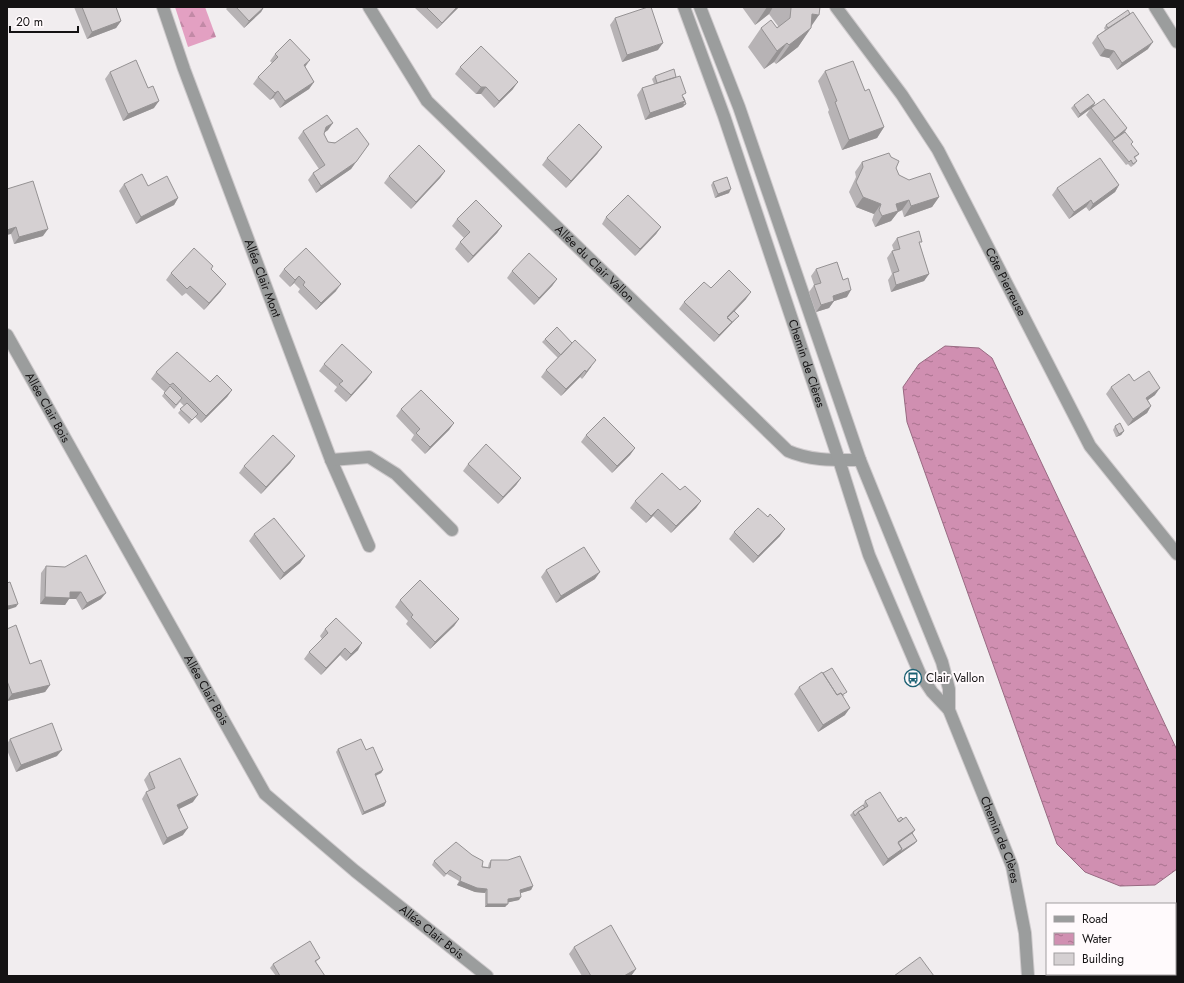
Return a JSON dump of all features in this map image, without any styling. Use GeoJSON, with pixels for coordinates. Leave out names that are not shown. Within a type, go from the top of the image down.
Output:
{"type":"FeatureCollection","features":[{"type":"Feature","properties":{"kind":"street","name":"Allée Clair Mont"},"geometry":{"type":"LineString","coordinates":[[163,7],[184,69],[332,460],[370,546]]}},
{"type":"Feature","properties":{"kind":"street","name":"Allée du Clair Vallon"},"geometry":{"type":"LineString","coordinates":[[369,7],[427,101],[788,451],[802,457],[860,460]]}},
{"type":"Feature","properties":{"kind":"street","name":"Chemin de Clères"},"geometry":{"type":"LineString","coordinates":[[684,7],[724,116],[839,460],[869,555],[920,674],[932,692],[950,710]]}},
{"type":"Feature","properties":{"kind":"street","name":"Chemin de Clères"},"geometry":{"type":"LineString","coordinates":[[700,7],[739,107],[860,460],[942,662],[949,688],[950,710],[1012,866],[1024,933],[1028,976]]}},
{"type":"Feature","properties":{"kind":"street","name":"Côte Pierreuse"},"geometry":{"type":"LineString","coordinates":[[836,7],[902,95],[938,150],[1090,446],[1177,554]]}},
{"type":"Feature","properties":{"kind":"street"},"geometry":{"type":"LineString","coordinates":[[1155,7],[1177,42]]}},
{"type":"Feature","properties":{"kind":"street","name":"Allée Clair Bois"},"geometry":{"type":"LineString","coordinates":[[7,335],[265,794],[355,871],[487,976]]}},
{"type":"Feature","properties":{"kind":"street"},"geometry":{"type":"LineString","coordinates":[[332,460],[369,457],[396,474],[452,530]]}},
{"type":"Feature","properties":{"kind":"green space"},"geometry":{"type":"Polygon","coordinates":[[[175,7],[205,7],[216,37],[188,47],[175,7]]]}},
{"type":"Feature","properties":{"kind":"water"},"geometry":{"type":"Polygon","coordinates":[[[945,346],[979,348],[992,358],[1177,750],[1177,869],[1155,885],[1120,886],[1085,872],[1057,844],[907,422],[903,387],[919,364],[945,346]]]}},
{"type":"Feature","properties":{"kind":"building"},"geometry":{"type":"Polygon","coordinates":[[[82,7],[116,7],[121,21],[92,32],[82,7]]]}},
{"type":"Feature","properties":{"kind":"building"},"geometry":{"type":"Polygon","coordinates":[[[236,7],[264,7],[249,21],[236,7]]]}},
{"type":"Feature","properties":{"kind":"building"},"geometry":{"type":"Polygon","coordinates":[[[426,7],[457,7],[442,23],[426,7]]]}},
{"type":"Feature","properties":{"kind":"building"},"geometry":{"type":"Polygon","coordinates":[[[651,7],[663,43],[627,55],[615,18],[651,7]]]}},
{"type":"Feature","properties":{"kind":"building"},"geometry":{"type":"Polygon","coordinates":[[[791,7],[820,7],[819,15],[812,14],[811,28],[789,45],[787,43],[777,51],[761,28],[771,20],[777,28],[790,18],[791,7]]]}},
{"type":"Feature","properties":{"kind":"building"},"geometry":{"type":"Polygon","coordinates":[[[1128,10],[1130,14],[1108,28],[1106,25],[1128,10]]]}},
{"type":"Feature","properties":{"kind":"building"},"geometry":{"type":"Polygon","coordinates":[[[1133,12],[1153,42],[1122,63],[1114,51],[1105,49],[1097,36],[1133,12]]]}},
{"type":"Feature","properties":{"kind":"building"},"geometry":{"type":"Polygon","coordinates":[[[290,39],[310,60],[304,65],[314,82],[285,101],[278,91],[275,93],[258,77],[278,57],[275,54],[290,39]]]}},
{"type":"Feature","properties":{"kind":"building"},"geometry":{"type":"Polygon","coordinates":[[[481,46],[518,82],[499,101],[486,87],[481,87],[460,67],[481,46]]]}},
{"type":"Feature","properties":{"kind":"building"},"geometry":{"type":"Polygon","coordinates":[[[136,60],[148,88],[153,86],[159,101],[128,114],[110,72],[136,60]]]}},
{"type":"Feature","properties":{"kind":"building"},"geometry":{"type":"Polygon","coordinates":[[[853,61],[865,91],[869,89],[884,127],[849,140],[835,102],[837,101],[825,71],[853,61]]]}},
{"type":"Feature","properties":{"kind":"building"},"geometry":{"type":"Polygon","coordinates":[[[674,69],[676,77],[657,83],[655,76],[674,69]]]}},
{"type":"Feature","properties":{"kind":"building"},"geometry":{"type":"Polygon","coordinates":[[[680,76],[686,93],[682,95],[685,101],[650,113],[642,88],[680,76]]]}},
{"type":"Feature","properties":{"kind":"building"},"geometry":{"type":"Polygon","coordinates":[[[1088,94],[1095,103],[1080,114],[1074,105],[1088,94]]]}},
{"type":"Feature","properties":{"kind":"building"},"geometry":{"type":"Polygon","coordinates":[[[1104,99],[1127,128],[1115,138],[1091,108],[1104,99]]]}},
{"type":"Feature","properties":{"kind":"building"},"geometry":{"type":"Polygon","coordinates":[[[327,115],[333,123],[326,127],[324,134],[328,142],[335,143],[357,128],[369,144],[356,162],[321,186],[313,173],[325,165],[303,131],[327,115]]]}},
{"type":"Feature","properties":{"kind":"building"},"geometry":{"type":"Polygon","coordinates":[[[579,124],[602,147],[571,181],[547,158],[579,124]]]}},
{"type":"Feature","properties":{"kind":"building"},"geometry":{"type":"Polygon","coordinates":[[[1125,132],[1133,142],[1131,144],[1139,154],[1134,157],[1137,161],[1133,164],[1131,160],[1129,162],[1112,141],[1125,132]]]}},
{"type":"Feature","properties":{"kind":"building"},"geometry":{"type":"Polygon","coordinates":[[[419,145],[445,171],[416,202],[389,176],[419,145]]]}},
{"type":"Feature","properties":{"kind":"building"},"geometry":{"type":"Polygon","coordinates":[[[889,153],[891,157],[899,161],[896,168],[899,175],[909,180],[930,173],[939,197],[911,206],[909,200],[896,204],[898,211],[882,216],[879,210],[881,204],[863,197],[856,182],[863,167],[862,162],[889,153]]]}},
{"type":"Feature","properties":{"kind":"building"},"geometry":{"type":"Polygon","coordinates":[[[1100,158],[1119,185],[1093,204],[1091,200],[1074,212],[1057,188],[1100,158]]]}},
{"type":"Feature","properties":{"kind":"building"},"geometry":{"type":"Polygon","coordinates":[[[142,174],[148,186],[167,176],[178,198],[141,217],[124,184],[142,174]]]}},
{"type":"Feature","properties":{"kind":"building"},"geometry":{"type":"Polygon","coordinates":[[[727,177],[731,189],[718,194],[713,182],[727,177]]]}},
{"type":"Feature","properties":{"kind":"building"},"geometry":{"type":"Polygon","coordinates":[[[33,181],[48,229],[19,237],[16,227],[7,230],[7,189],[33,181]]]}},
{"type":"Feature","properties":{"kind":"building"},"geometry":{"type":"Polygon","coordinates":[[[628,195],[661,227],[640,249],[606,217],[628,195]]]}},
{"type":"Feature","properties":{"kind":"building"},"geometry":{"type":"Polygon","coordinates":[[[476,200],[502,226],[473,256],[460,242],[470,232],[457,219],[476,200]]]}},
{"type":"Feature","properties":{"kind":"building"},"geometry":{"type":"Polygon","coordinates":[[[919,231],[922,242],[919,242],[929,274],[896,285],[893,273],[899,271],[892,251],[900,249],[897,238],[919,231]]]}},
{"type":"Feature","properties":{"kind":"building"},"geometry":{"type":"Polygon","coordinates":[[[194,248],[213,266],[211,269],[226,284],[209,303],[190,286],[187,289],[171,273],[194,248]]]}},
{"type":"Feature","properties":{"kind":"building"},"geometry":{"type":"Polygon","coordinates":[[[306,248],[341,284],[321,303],[303,285],[305,282],[299,276],[295,280],[284,269],[306,248]]]}},
{"type":"Feature","properties":{"kind":"building"},"geometry":{"type":"Polygon","coordinates":[[[529,253],[557,279],[539,298],[512,271],[529,253]]]}},
{"type":"Feature","properties":{"kind":"building"},"geometry":{"type":"Polygon","coordinates":[[[837,262],[843,280],[848,278],[851,290],[833,296],[834,301],[821,305],[814,285],[821,283],[816,269],[837,262]]]}},
{"type":"Feature","properties":{"kind":"building"},"geometry":{"type":"Polygon","coordinates":[[[729,270],[751,292],[727,317],[732,322],[719,335],[684,302],[704,282],[711,288],[729,270]]]}},
{"type":"Feature","properties":{"kind":"building"},"geometry":{"type":"Polygon","coordinates":[[[734,311],[739,316],[729,325],[732,322],[727,318],[734,311]]]}},
{"type":"Feature","properties":{"kind":"building"},"geometry":{"type":"Polygon","coordinates":[[[557,327],[572,343],[561,355],[545,339],[557,327]]]}},
{"type":"Feature","properties":{"kind":"building"},"geometry":{"type":"Polygon","coordinates":[[[575,340],[596,360],[586,372],[585,370],[566,389],[546,370],[575,340]]]}},
{"type":"Feature","properties":{"kind":"building"},"geometry":{"type":"Polygon","coordinates":[[[342,344],[372,372],[351,395],[339,384],[343,381],[324,364],[342,344]]]}},
{"type":"Feature","properties":{"kind":"building"},"geometry":{"type":"Polygon","coordinates":[[[177,352],[210,382],[217,375],[232,390],[206,416],[173,383],[170,385],[156,372],[177,352]]]}},
{"type":"Feature","properties":{"kind":"building"},"geometry":{"type":"Polygon","coordinates":[[[1149,371],[1160,388],[1146,398],[1151,406],[1133,419],[1111,387],[1129,374],[1134,381],[1149,371]]]}},
{"type":"Feature","properties":{"kind":"building"},"geometry":{"type":"Polygon","coordinates":[[[170,386],[182,398],[176,405],[164,393],[170,386]]]}},
{"type":"Feature","properties":{"kind":"building"},"geometry":{"type":"Polygon","coordinates":[[[421,390],[454,423],[430,447],[416,433],[420,429],[401,409],[421,390]]]}},
{"type":"Feature","properties":{"kind":"building"},"geometry":{"type":"Polygon","coordinates":[[[187,403],[198,414],[192,420],[180,409],[187,403]]]}},
{"type":"Feature","properties":{"kind":"building"},"geometry":{"type":"Polygon","coordinates":[[[604,417],[635,448],[617,466],[586,435],[604,417]]]}},
{"type":"Feature","properties":{"kind":"building"},"geometry":{"type":"Polygon","coordinates":[[[1120,423],[1124,431],[1119,434],[1115,426],[1120,423]]]}},
{"type":"Feature","properties":{"kind":"building"},"geometry":{"type":"Polygon","coordinates":[[[273,435],[295,456],[266,487],[244,466],[273,435]]]}},
{"type":"Feature","properties":{"kind":"building"},"geometry":{"type":"Polygon","coordinates":[[[486,444],[521,478],[503,497],[468,464],[486,444]]]}},
{"type":"Feature","properties":{"kind":"building"},"geometry":{"type":"Polygon","coordinates":[[[662,473],[680,490],[685,486],[701,501],[676,526],[658,509],[651,516],[635,501],[662,473]]]}},
{"type":"Feature","properties":{"kind":"building"},"geometry":{"type":"Polygon","coordinates":[[[758,508],[768,517],[770,514],[785,529],[758,556],[734,532],[758,508]]]}},
{"type":"Feature","properties":{"kind":"building"},"geometry":{"type":"Polygon","coordinates":[[[274,518],[305,556],[284,573],[254,534],[274,518]]]}},
{"type":"Feature","properties":{"kind":"building"},"geometry":{"type":"Polygon","coordinates":[[[584,547],[600,572],[561,596],[546,570],[584,547]]]}},
{"type":"Feature","properties":{"kind":"building"},"geometry":{"type":"Polygon","coordinates":[[[86,555],[106,593],[87,603],[81,592],[70,592],[70,598],[45,597],[46,566],[65,567],[86,555]]]}},
{"type":"Feature","properties":{"kind":"building"},"geometry":{"type":"Polygon","coordinates":[[[420,580],[459,619],[435,642],[411,617],[413,615],[400,600],[420,580]]]}},
{"type":"Feature","properties":{"kind":"building"},"geometry":{"type":"Polygon","coordinates":[[[10,582],[18,604],[8,606],[7,583],[10,582]]]}},
{"type":"Feature","properties":{"kind":"building"},"geometry":{"type":"Polygon","coordinates":[[[336,618],[362,643],[351,654],[345,648],[326,668],[309,652],[328,633],[325,629],[336,618]]]}},
{"type":"Feature","properties":{"kind":"building"},"geometry":{"type":"Polygon","coordinates":[[[16,625],[30,664],[41,660],[50,685],[12,694],[7,681],[7,629],[16,625]]]}},
{"type":"Feature","properties":{"kind":"building"},"geometry":{"type":"Polygon","coordinates":[[[832,668],[847,692],[842,695],[841,693],[837,695],[823,673],[832,668]]]}},
{"type":"Feature","properties":{"kind":"building"},"geometry":{"type":"Polygon","coordinates":[[[822,672],[837,695],[841,693],[850,708],[823,725],[799,687],[822,672]]]}},
{"type":"Feature","properties":{"kind":"building"},"geometry":{"type":"Polygon","coordinates":[[[52,723],[62,750],[21,765],[10,739],[52,723]]]}},
{"type":"Feature","properties":{"kind":"building"},"geometry":{"type":"Polygon","coordinates":[[[361,739],[366,750],[373,747],[383,770],[375,774],[386,802],[364,812],[338,749],[361,739]]]}},
{"type":"Feature","properties":{"kind":"building"},"geometry":{"type":"Polygon","coordinates":[[[180,758],[198,795],[177,805],[188,828],[167,838],[146,792],[155,788],[149,773],[180,758]]]}},
{"type":"Feature","properties":{"kind":"building"},"geometry":{"type":"Polygon","coordinates":[[[880,792],[899,822],[906,817],[915,830],[898,842],[902,849],[888,859],[858,812],[868,806],[865,801],[880,792]]]}},
{"type":"Feature","properties":{"kind":"building"},"geometry":{"type":"Polygon","coordinates":[[[863,805],[865,808],[858,812],[855,816],[853,812],[863,805]]]}},
{"type":"Feature","properties":{"kind":"building"},"geometry":{"type":"Polygon","coordinates":[[[901,817],[903,819],[899,822],[897,820],[901,817]]]}},
{"type":"Feature","properties":{"kind":"building"},"geometry":{"type":"Polygon","coordinates":[[[912,833],[917,841],[900,852],[902,849],[898,843],[912,833]]]}},
{"type":"Feature","properties":{"kind":"building"},"geometry":{"type":"Polygon","coordinates":[[[456,842],[472,855],[483,861],[482,867],[490,868],[491,860],[508,860],[520,856],[533,886],[520,890],[521,897],[508,899],[508,904],[487,904],[487,889],[477,888],[460,881],[461,877],[450,870],[446,874],[434,861],[456,842]]]}},
{"type":"Feature","properties":{"kind":"building"},"geometry":{"type":"Polygon","coordinates":[[[611,925],[636,969],[624,976],[591,976],[574,947],[611,925]]]}},
{"type":"Feature","properties":{"kind":"building"},"geometry":{"type":"Polygon","coordinates":[[[310,941],[320,958],[315,961],[325,976],[280,976],[273,964],[310,941]]]}},
{"type":"Feature","properties":{"kind":"building"},"geometry":{"type":"Polygon","coordinates":[[[920,957],[934,976],[894,976],[920,957]]]}},
{"type":"Feature","properties":{"kind":"building"},"geometry":{"type":"Polygon","coordinates":[[[1106,975],[1106,976],[1080,976],[1106,975]]]}},
{"type":"Feature","properties":{"kind":"place","name":"Clair Vallon"},"geometry":{"type":"Point","coordinates":[913,678]}}]}
